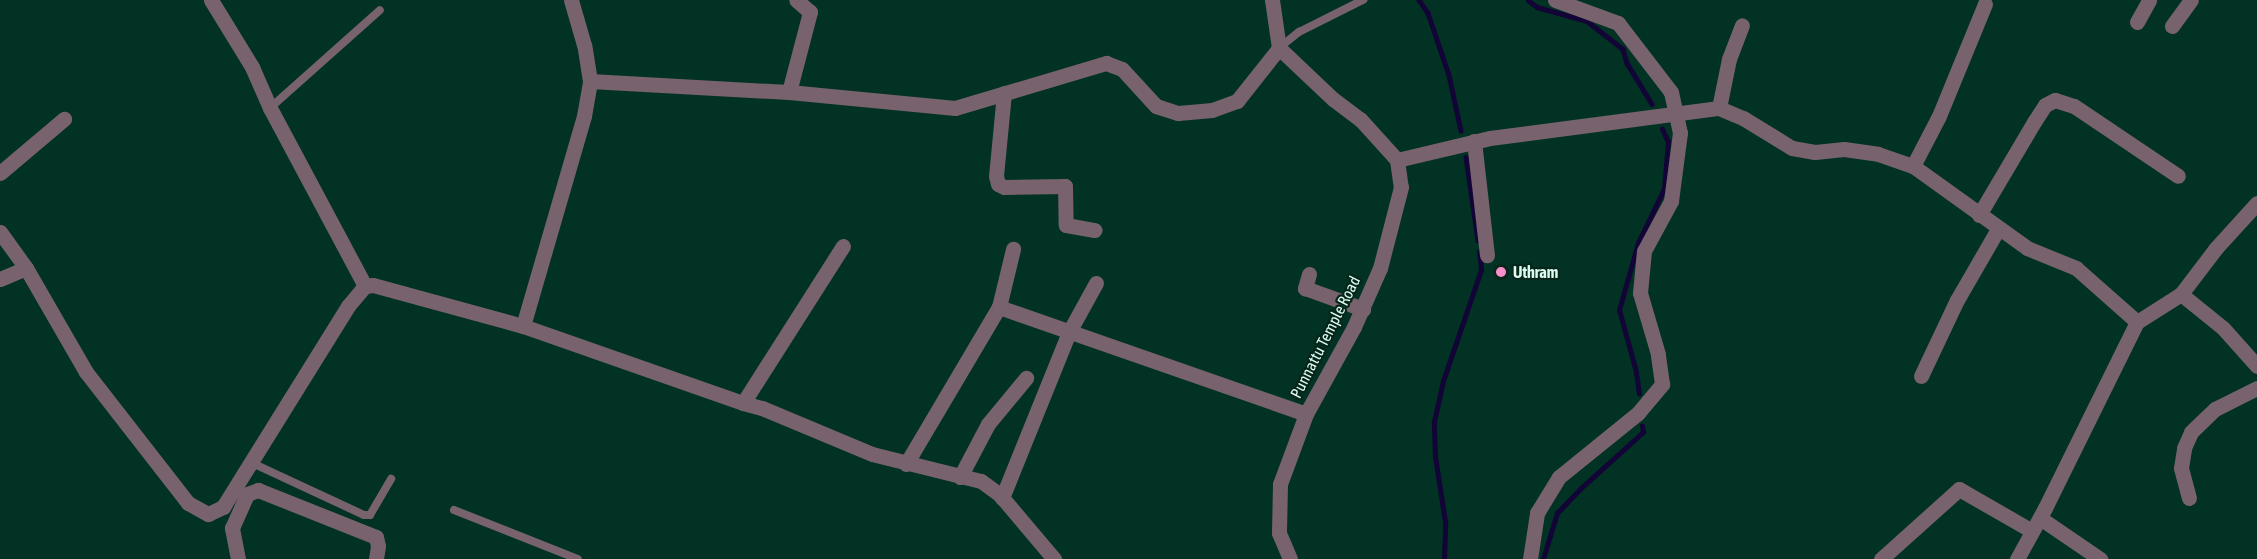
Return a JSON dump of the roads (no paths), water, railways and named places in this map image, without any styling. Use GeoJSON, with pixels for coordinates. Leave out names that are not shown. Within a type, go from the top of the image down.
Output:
{"type":"FeatureCollection","features":[{"type":"Feature","properties":{"kind":"street"},"geometry":{"type":"LineString","coordinates":[[211,0],[252,67],[270,108],[365,286]]}},
{"type":"Feature","properties":{"kind":"street"},"geometry":{"type":"LineString","coordinates":[[523,326],[584,116],[590,81],[572,0]]}},
{"type":"Feature","properties":{"kind":"street"},"geometry":{"type":"LineString","coordinates":[[789,92],[810,12],[796,0]]}},
{"type":"Feature","properties":{"kind":"street"},"geometry":{"type":"LineString","coordinates":[[1272,0],[1280,48],[1333,99],[1360,119],[1397,160],[1474,141],[1719,108],[1743,118],[1792,148],[1815,152],[1844,149],[1878,154],[1913,166],[2026,248],[2076,268],[2137,322]]}},
{"type":"Feature","properties":{"kind":"street"},"geometry":{"type":"LineString","coordinates":[[1530,559],[1537,513],[1559,477],[1638,413],[1662,384],[1658,354],[1640,293],[1644,251],[1671,201],[1680,133],[1671,92],[1618,23],[1555,0]]}},
{"type":"Feature","properties":{"kind":"street"},"geometry":{"type":"LineString","coordinates":[[2137,22],[2149,0]]}},
{"type":"Feature","properties":{"kind":"street"},"geometry":{"type":"LineString","coordinates":[[2172,26],[2191,0]]}},
{"type":"Feature","properties":{"kind":"street"},"geometry":{"type":"LineString","coordinates":[[1913,166],[1939,116],[1985,4]]}},
{"type":"Feature","properties":{"kind":"street"},"geometry":{"type":"LineString","coordinates":[[1719,108],[1729,59],[1742,25]]}},
{"type":"Feature","properties":{"kind":"street"},"geometry":{"type":"LineString","coordinates":[[590,81],[789,92],[955,108],[1106,63],[1122,69],[1156,106],[1178,113],[1212,110],[1237,101],[1280,48]]}},
{"type":"Feature","properties":{"kind":"street"},"geometry":{"type":"LineString","coordinates":[[1004,93],[996,176],[998,184],[1004,187],[1065,186],[1066,225],[1095,230]]}},
{"type":"Feature","properties":{"kind":"street"},"geometry":{"type":"LineString","coordinates":[[1979,215],[2045,105],[2055,100],[2074,106],[2178,176]]}},
{"type":"Feature","properties":{"kind":"street"},"geometry":{"type":"LineString","coordinates":[[0,173],[64,118]]}},
{"type":"Feature","properties":{"kind":"street"},"geometry":{"type":"LineString","coordinates":[[1474,141],[1487,255]]}},
{"type":"Feature","properties":{"kind":"street","name":"Punnattu Temple Road"},"geometry":{"type":"LineString","coordinates":[[1290,559],[1279,533],[1280,484],[1306,414],[1363,309],[1380,268],[1401,187],[1397,160]]}},
{"type":"Feature","properties":{"kind":"street"},"geometry":{"type":"LineString","coordinates":[[2017,559],[2040,518],[2137,322],[2181,294],[2216,248],[2257,203]]}},
{"type":"Feature","properties":{"kind":"street"},"geometry":{"type":"LineString","coordinates":[[1921,376],[1958,300],[1998,229]]}},
{"type":"Feature","properties":{"kind":"street"},"geometry":{"type":"LineString","coordinates":[[0,232],[26,268],[86,372],[188,503],[208,514],[223,507],[348,306],[365,286],[373,285],[523,326],[762,408],[872,454],[981,481],[1002,498],[1054,559]]}},
{"type":"Feature","properties":{"kind":"street"},"geometry":{"type":"LineString","coordinates":[[743,403],[843,246]]}},
{"type":"Feature","properties":{"kind":"street"},"geometry":{"type":"LineString","coordinates":[[906,464],[999,307],[1013,249]]}},
{"type":"Feature","properties":{"kind":"street"},"geometry":{"type":"LineString","coordinates":[[0,279],[26,268]]}},
{"type":"Feature","properties":{"kind":"street"},"geometry":{"type":"LineString","coordinates":[[1309,274],[1305,288],[1363,309]]}},
{"type":"Feature","properties":{"kind":"street"},"geometry":{"type":"LineString","coordinates":[[1002,498],[1069,332],[1096,283]]}},
{"type":"Feature","properties":{"kind":"street"},"geometry":{"type":"LineString","coordinates":[[2181,294],[2223,328],[2257,366]]}},
{"type":"Feature","properties":{"kind":"street"},"geometry":{"type":"LineString","coordinates":[[999,307],[1306,414]]}},
{"type":"Feature","properties":{"kind":"street"},"geometry":{"type":"LineString","coordinates":[[960,477],[988,424],[1026,378]]}},
{"type":"Feature","properties":{"kind":"street"},"geometry":{"type":"LineString","coordinates":[[2189,498],[2181,468],[2184,448],[2191,432],[2215,409],[2257,388]]}},
{"type":"Feature","properties":{"kind":"street"},"geometry":{"type":"LineString","coordinates":[[1881,559],[1959,489],[2032,531]]}},
{"type":"Feature","properties":{"kind":"street"},"geometry":{"type":"LineString","coordinates":[[238,559],[235,555],[232,528],[247,494],[258,490],[376,537],[376,559]]}},
{"type":"Feature","properties":{"kind":"street"},"geometry":{"type":"LineString","coordinates":[[2040,518],[2100,559]]}},
{"type":"Feature","properties":{"kind":"lane"},"geometry":{"type":"LineString","coordinates":[[1280,48],[1299,32],[1362,0]]}},
{"type":"Feature","properties":{"kind":"lane"},"geometry":{"type":"LineString","coordinates":[[270,108],[380,10]]}},
{"type":"Feature","properties":{"kind":"lane"},"geometry":{"type":"LineString","coordinates":[[252,463],[364,515],[370,515],[391,479]]}},
{"type":"Feature","properties":{"kind":"lane"},"geometry":{"type":"LineString","coordinates":[[454,510],[578,559]]}},
{"type":"Feature","properties":{"kind":"waterway"},"geometry":{"type":"LineString","coordinates":[[1419,0],[1428,13],[1449,75],[1461,131]]}},
{"type":"Feature","properties":{"kind":"waterway"},"geometry":{"type":"LineString","coordinates":[[1528,0],[1537,7],[1587,21],[1623,49],[1627,63],[1652,104]]}},
{"type":"Feature","properties":{"kind":"waterway"},"geometry":{"type":"LineString","coordinates":[[1639,394],[1636,372],[1619,310],[1638,243],[1664,189],[1668,142],[1662,129]]}},
{"type":"Feature","properties":{"kind":"waterway"},"geometry":{"type":"LineString","coordinates":[[1466,157],[1478,240]]}},
{"type":"Feature","properties":{"kind":"waterway"},"geometry":{"type":"LineString","coordinates":[[1444,559],[1445,522],[1435,457],[1434,422],[1443,381],[1481,270],[1479,252]]}},
{"type":"Feature","properties":{"kind":"waterway"},"geometry":{"type":"LineString","coordinates":[[1543,559],[1557,513],[1643,432],[1642,426]]}},
{"type":"Feature","properties":{"kind":"place","name":"Uthram"},"geometry":{"type":"Point","coordinates":[1501,272]}}]}
